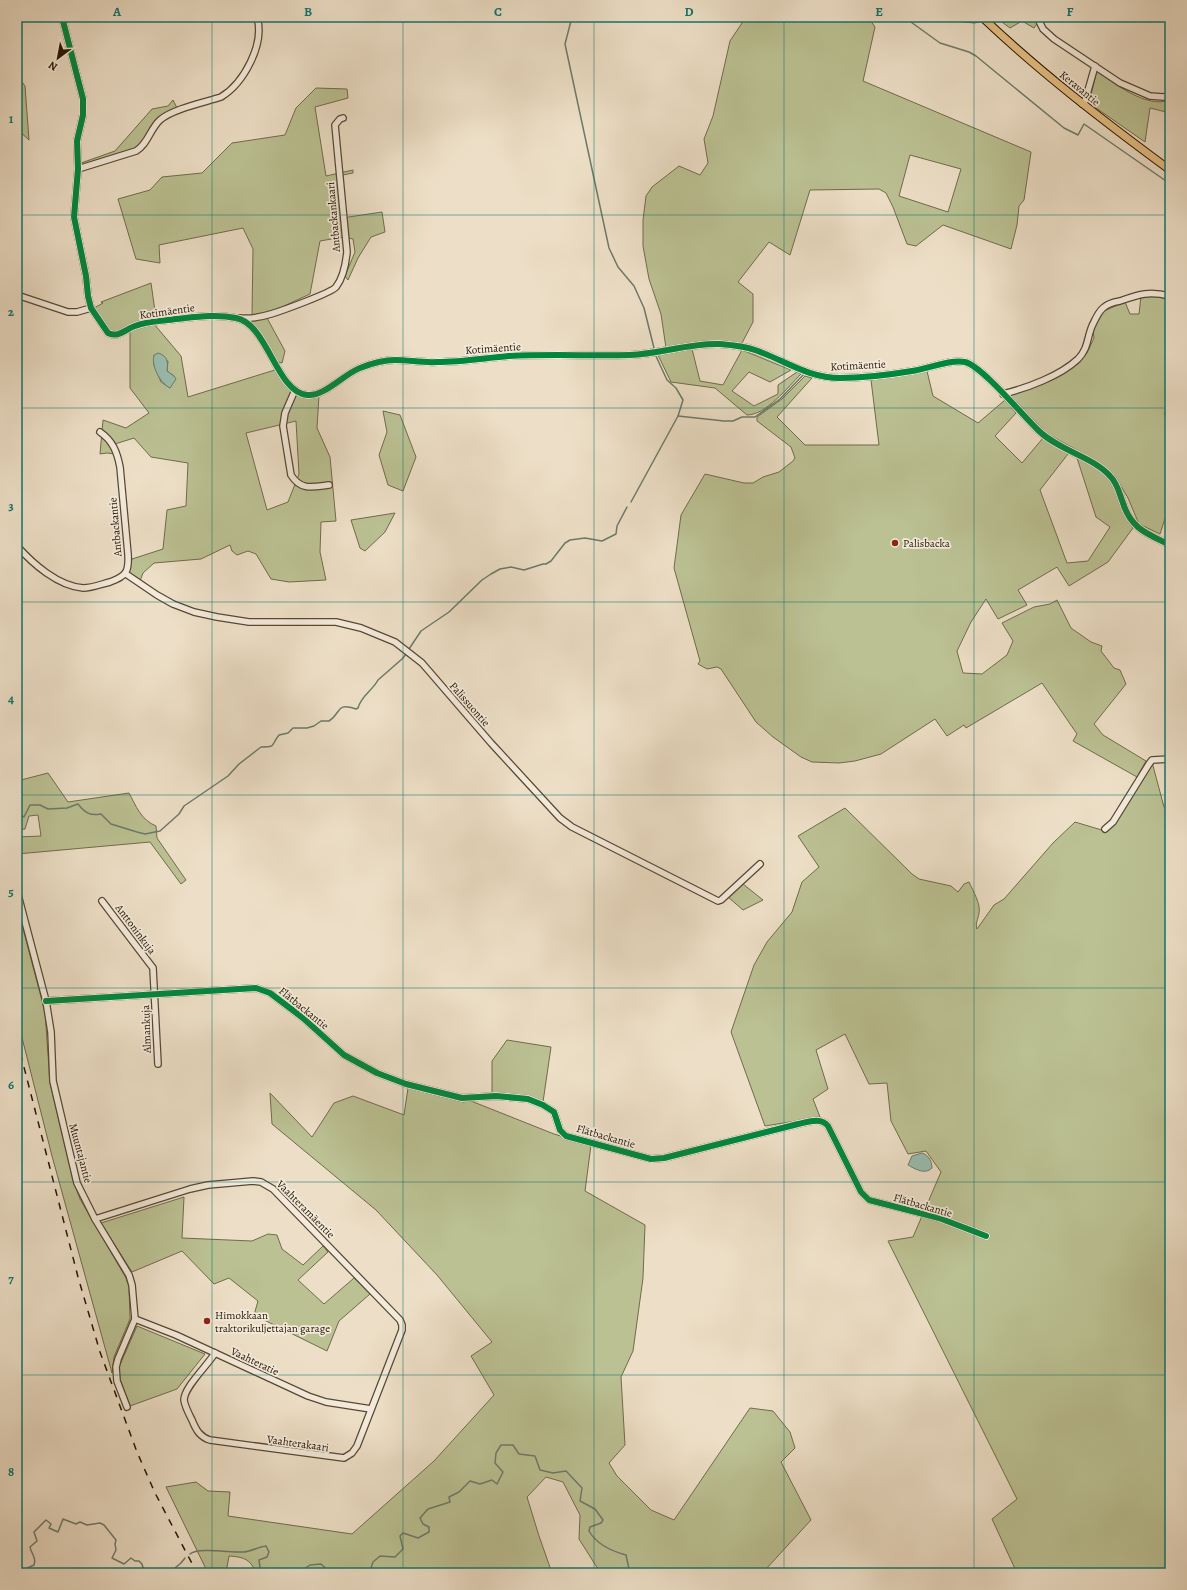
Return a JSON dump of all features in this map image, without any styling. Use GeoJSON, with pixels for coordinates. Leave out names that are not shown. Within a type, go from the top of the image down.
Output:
{"type":"FeatureCollection","features":[{"type":"Feature","properties":{"kind":"main road","name":"Keravantie"},"geometry":{"type":"LineString","coordinates":[[982,17],[1011,44],[1082,104],[1170,170]]}},
{"type":"Feature","properties":{"kind":"street","name":"Kotimäentie"},"geometry":{"type":"LineString","coordinates":[[62,17],[83,100],[83,115],[77,141],[78,169],[74,217],[91,308],[108,333],[112,335],[119,335],[136,325],[154,321],[202,316],[240,318]]}},
{"type":"Feature","properties":{"kind":"street"},"geometry":{"type":"LineString","coordinates":[[78,169],[136,151],[144,145],[155,126],[165,116],[222,97],[228,93],[243,75],[251,61],[259,31],[257,17]]}},
{"type":"Feature","properties":{"kind":"street"},"geometry":{"type":"LineString","coordinates":[[1037,17],[1043,29],[1048,34],[1120,83],[1150,96],[1170,96]]}},
{"type":"Feature","properties":{"kind":"street"},"geometry":{"type":"LineString","coordinates":[[1082,104],[1085,101],[1095,66]]}},
{"type":"Feature","properties":{"kind":"street","name":"Antbackankaari"},"geometry":{"type":"LineString","coordinates":[[240,318],[254,318],[271,314],[323,294],[336,286],[346,266],[347,252],[335,125],[340,119],[343,118]]}},
{"type":"Feature","properties":{"kind":"street"},"geometry":{"type":"LineString","coordinates":[[1003,394],[1056,374],[1078,359],[1086,347],[1091,328],[1097,316],[1101,309],[1106,305],[1137,294],[1158,293],[1170,296]]}},
{"type":"Feature","properties":{"kind":"street"},"geometry":{"type":"LineString","coordinates":[[17,295],[68,312],[78,312],[91,308]]}},
{"type":"Feature","properties":{"kind":"street"},"geometry":{"type":"LineString","coordinates":[[240,318],[259,336],[290,386],[295,390],[285,413],[283,426],[291,475],[295,482],[303,486],[314,487],[330,485]]}},
{"type":"Feature","properties":{"kind":"street","name":"Kotimäentie"},"geometry":{"type":"LineString","coordinates":[[295,390],[309,396],[319,393],[359,368],[388,361],[438,362],[511,356],[634,355],[692,346],[717,344],[751,348],[811,374],[837,378],[870,377],[912,371],[957,362],[967,362],[993,382],[1041,433],[1051,441],[1089,461],[1106,472],[1118,487],[1123,505],[1131,522],[1145,532],[1170,545]]}},
{"type":"Feature","properties":{"kind":"street","name":"Antbackantie"},"geometry":{"type":"LineString","coordinates":[[100,432],[113,444],[118,455],[128,554],[126,574]]}},
{"type":"Feature","properties":{"kind":"street"},"geometry":{"type":"LineString","coordinates":[[17,546],[25,555],[41,568],[72,586],[84,588],[97,586],[126,574]]}},
{"type":"Feature","properties":{"kind":"street","name":"Palissuontie"},"geometry":{"type":"LineString","coordinates":[[126,574],[173,604],[194,612],[249,622],[336,622],[361,628],[395,642],[422,663],[491,743],[560,818],[572,827],[718,900],[721,900],[760,864]]}},
{"type":"Feature","properties":{"kind":"street"},"geometry":{"type":"LineString","coordinates":[[1105,829],[1113,822],[1148,764],[1152,760],[1170,759]]}},
{"type":"Feature","properties":{"kind":"street","name":"Muuntajantie"},"geometry":{"type":"LineString","coordinates":[[17,891],[46,1001],[50,1032],[52,1074],[56,1097],[78,1182],[84,1200],[129,1275],[132,1285],[134,1319],[116,1367],[117,1381],[127,1407]]}},
{"type":"Feature","properties":{"kind":"street","name":"Anttoninkuja"},"geometry":{"type":"LineString","coordinates":[[102,901],[153,968],[155,994]]}},
{"type":"Feature","properties":{"kind":"street","name":"Flätbackantie"},"geometry":{"type":"LineString","coordinates":[[46,1001],[250,987],[263,990],[270,993],[303,1018],[344,1055],[377,1073],[406,1084],[462,1098],[496,1096],[534,1101],[554,1112],[560,1130],[566,1136],[651,1159],[664,1158],[798,1124],[823,1121],[828,1126],[861,1192],[870,1200],[939,1218],[986,1236]]}},
{"type":"Feature","properties":{"kind":"street","name":"Almankuja"},"geometry":{"type":"LineString","coordinates":[[155,994],[158,1064]]}},
{"type":"Feature","properties":{"kind":"street","name":"Vaahteramäentie"},"geometry":{"type":"LineString","coordinates":[[95,1219],[190,1189],[208,1185],[253,1181],[261,1182],[273,1189],[400,1320],[402,1325]]}},
{"type":"Feature","properties":{"kind":"street","name":"Vaahteratie"},"geometry":{"type":"LineString","coordinates":[[134,1319],[176,1335],[308,1396],[326,1402],[371,1409]]}},
{"type":"Feature","properties":{"kind":"street","name":"Vaahterakaari"},"geometry":{"type":"LineString","coordinates":[[215,1353],[187,1390],[184,1397],[185,1404],[194,1426],[200,1436],[205,1438],[344,1458],[349,1456],[355,1450],[402,1330],[402,1325]]}},
{"type":"Feature","properties":{"kind":"street"},"geometry":{"type":"LineString","coordinates":[[17,1564],[19,1573]]}},
{"type":"Feature","properties":{"kind":"green space"},"geometry":{"type":"Polygon","coordinates":[[[746,17],[868,17],[875,27],[863,81],[1031,152],[1024,200],[1019,206],[1017,225],[1011,249],[943,225],[916,246],[907,244],[886,193],[879,189],[810,190],[790,255],[769,242],[738,282],[753,294],[753,322],[742,343],[708,341],[666,348],[661,314],[649,279],[643,246],[643,220],[646,196],[652,187],[679,166],[700,175],[708,163],[704,139],[713,116],[730,41],[746,17]],[[910,155],[899,196],[948,212],[961,169],[910,155]]]}},
{"type":"Feature","properties":{"kind":"green space"},"geometry":{"type":"Polygon","coordinates":[[[931,17],[975,17],[980,22],[974,23],[931,17]]]}},
{"type":"Feature","properties":{"kind":"green space"},"geometry":{"type":"Polygon","coordinates":[[[995,17],[1041,18],[1034,28],[1022,21],[1010,28],[995,17]]]}},
{"type":"Feature","properties":{"kind":"green space"},"geometry":{"type":"Polygon","coordinates":[[[1097,70],[1121,88],[1141,98],[1161,102],[1170,100],[1170,113],[1150,108],[1145,142],[1089,103],[1097,70]]]}},
{"type":"Feature","properties":{"kind":"green space"},"geometry":{"type":"Polygon","coordinates":[[[17,75],[25,86],[29,140],[17,129],[17,75]]]}},
{"type":"Feature","properties":{"kind":"green space"},"geometry":{"type":"Polygon","coordinates":[[[316,88],[347,89],[348,98],[315,107],[326,176],[353,170],[353,173],[338,176],[342,218],[382,212],[385,232],[371,237],[358,258],[348,280],[345,276],[355,252],[353,239],[343,237],[320,241],[310,294],[271,312],[252,316],[253,249],[243,228],[159,245],[160,263],[136,259],[118,199],[150,190],[162,177],[202,173],[232,143],[285,135],[296,108],[316,88]]]}},
{"type":"Feature","properties":{"kind":"green space"},"geometry":{"type":"Polygon","coordinates":[[[173,100],[177,108],[170,111],[135,149],[81,166],[81,163],[115,151],[152,109],[168,106],[173,100]]]}},
{"type":"Feature","properties":{"kind":"green space"},"geometry":{"type":"Polygon","coordinates":[[[151,283],[156,318],[134,324],[118,332],[113,333],[108,331],[94,308],[103,303],[101,302],[151,283]]]}},
{"type":"Feature","properties":{"kind":"green space"},"geometry":{"type":"Polygon","coordinates":[[[1141,296],[1157,296],[1170,300],[1170,404],[1164,414],[1170,419],[1170,503],[1160,534],[1139,524],[1128,498],[1115,476],[1100,463],[1046,433],[1010,395],[1057,377],[1078,362],[1087,353],[1094,338],[1093,330],[1104,311],[1125,302],[1130,314],[1139,314],[1141,296]]]}},
{"type":"Feature","properties":{"kind":"green space"},"geometry":{"type":"Polygon","coordinates":[[[267,318],[285,351],[282,363],[278,362],[258,331],[248,320],[267,318]]]}},
{"type":"Feature","properties":{"kind":"green space"},"geometry":{"type":"Polygon","coordinates":[[[154,324],[181,356],[188,397],[278,369],[289,387],[299,395],[311,397],[319,395],[317,428],[330,457],[336,521],[321,522],[320,552],[326,580],[289,582],[271,579],[256,554],[248,551],[237,555],[232,551],[230,545],[201,559],[154,563],[143,573],[140,581],[129,572],[132,559],[163,549],[167,510],[186,506],[188,463],[151,457],[134,438],[115,444],[113,447],[115,454],[100,454],[103,420],[126,428],[149,413],[130,388],[130,331],[136,327],[154,324]],[[168,361],[154,363],[154,365],[161,382],[170,388],[174,376],[167,371],[168,361]],[[296,421],[246,433],[267,510],[288,502],[299,474],[296,421]]]}},
{"type":"Feature","properties":{"kind":"green space"},"geometry":{"type":"Polygon","coordinates":[[[692,349],[700,381],[723,385],[742,350],[791,370],[770,382],[749,372],[732,391],[754,406],[778,394],[778,385],[797,372],[801,374],[769,405],[754,414],[747,415],[715,388],[671,382],[658,355],[692,349]]]}},
{"type":"Feature","properties":{"kind":"green space"},"geometry":{"type":"Polygon","coordinates":[[[927,371],[933,396],[978,423],[1005,400],[1016,413],[995,436],[1022,463],[1043,438],[1068,454],[1040,490],[1067,563],[1088,561],[1110,527],[1096,517],[1077,458],[1103,473],[1115,488],[1127,518],[1133,528],[1108,562],[1069,586],[1057,567],[1018,590],[1027,605],[998,619],[986,599],[971,622],[957,651],[963,673],[982,674],[1007,655],[1013,641],[1002,623],[1034,607],[1050,604],[1057,600],[1071,628],[1091,642],[1102,646],[1101,651],[1114,668],[1120,670],[1126,684],[1094,724],[1103,735],[1146,761],[1137,777],[1073,741],[1077,734],[1042,683],[966,728],[964,725],[947,736],[935,719],[881,754],[855,761],[839,763],[812,762],[801,757],[773,737],[756,722],[721,669],[717,667],[707,669],[698,664],[700,661],[674,568],[681,515],[705,474],[744,483],[753,483],[763,477],[779,472],[793,461],[795,458],[791,447],[757,421],[757,417],[782,399],[805,376],[812,378],[777,417],[805,445],[879,445],[871,380],[927,371]]]}},
{"type":"Feature","properties":{"kind":"green space"},"geometry":{"type":"Polygon","coordinates":[[[383,411],[400,415],[416,457],[403,491],[388,485],[379,455],[387,432],[383,411]]]}},
{"type":"Feature","properties":{"kind":"green space"},"geometry":{"type":"Polygon","coordinates":[[[395,513],[385,532],[365,551],[360,548],[351,520],[395,513]]]}},
{"type":"Feature","properties":{"kind":"green space"},"geometry":{"type":"Polygon","coordinates":[[[1152,762],[1164,807],[1170,807],[1170,1573],[1017,1573],[992,1519],[1017,1499],[888,1241],[913,1237],[941,1172],[926,1151],[908,1154],[891,1121],[887,1083],[869,1084],[845,1034],[816,1050],[828,1089],[813,1099],[820,1117],[765,1126],[731,1032],[754,965],[767,942],[792,912],[802,882],[819,867],[798,836],[845,808],[912,874],[919,879],[951,886],[958,892],[964,884],[969,882],[979,906],[976,925],[977,929],[994,905],[1004,899],[1053,843],[1075,822],[1105,831],[1152,762]]]}},
{"type":"Feature","properties":{"kind":"green space"},"geometry":{"type":"Polygon","coordinates":[[[48,773],[68,802],[129,793],[137,808],[146,820],[156,826],[157,838],[186,880],[181,884],[150,842],[17,854],[17,837],[41,836],[38,815],[29,816],[25,829],[17,830],[17,781],[48,773]]]}},
{"type":"Feature","properties":{"kind":"green space"},"geometry":{"type":"Polygon","coordinates":[[[743,884],[763,900],[743,910],[728,897],[743,884]]]}},
{"type":"Feature","properties":{"kind":"green space"},"geometry":{"type":"Polygon","coordinates":[[[17,906],[45,1012],[50,1083],[73,1180],[80,1199],[126,1278],[129,1287],[130,1319],[114,1357],[112,1373],[52,1156],[17,1018],[17,906]]]}},
{"type":"Feature","properties":{"kind":"green space"},"geometry":{"type":"Polygon","coordinates":[[[507,1040],[551,1047],[543,1102],[528,1096],[492,1093],[492,1061],[507,1040]]]}},
{"type":"Feature","properties":{"kind":"green space"},"geometry":{"type":"Polygon","coordinates":[[[408,1088],[463,1102],[471,1101],[554,1134],[591,1145],[585,1191],[645,1225],[643,1278],[633,1351],[621,1377],[625,1445],[609,1463],[617,1476],[651,1510],[674,1520],[750,1408],[773,1411],[790,1432],[795,1448],[781,1462],[811,1520],[766,1569],[767,1573],[599,1573],[579,1539],[580,1515],[563,1482],[546,1477],[527,1497],[552,1573],[256,1573],[251,1564],[245,1559],[229,1556],[226,1573],[208,1573],[166,1487],[196,1482],[208,1491],[230,1492],[228,1516],[352,1534],[434,1461],[494,1395],[471,1356],[492,1342],[437,1275],[376,1210],[272,1124],[270,1093],[312,1137],[334,1103],[353,1096],[404,1115],[408,1088]]]}},
{"type":"Feature","properties":{"kind":"green space"},"geometry":{"type":"Polygon","coordinates":[[[184,1197],[182,1238],[252,1241],[268,1234],[277,1235],[282,1249],[303,1265],[323,1246],[328,1252],[298,1280],[324,1304],[354,1278],[370,1294],[339,1321],[327,1351],[254,1315],[258,1301],[229,1278],[214,1284],[182,1251],[132,1272],[101,1223],[184,1197]]]}},
{"type":"Feature","properties":{"kind":"green space"},"geometry":{"type":"Polygon","coordinates":[[[137,1326],[205,1354],[177,1389],[130,1406],[120,1379],[119,1367],[137,1326]]]}},
{"type":"Feature","properties":{"kind":"shaded area"},"geometry":{"type":"Polygon","coordinates":[[[158,353],[166,358],[167,371],[176,379],[170,388],[166,386],[155,369],[153,359],[154,355],[158,353]]]}},
{"type":"Feature","properties":{"kind":"shaded area"},"geometry":{"type":"Polygon","coordinates":[[[922,1153],[930,1159],[932,1168],[926,1171],[920,1171],[908,1165],[912,1156],[922,1153]]]}},
{"type":"Feature","properties":{"kind":"waterway"},"geometry":{"type":"LineString","coordinates":[[572,17],[565,44],[609,248],[618,267],[634,286],[644,308],[654,348]]}},
{"type":"Feature","properties":{"kind":"waterway"},"geometry":{"type":"LineString","coordinates":[[904,17],[940,43],[969,52],[976,56],[1064,128],[1078,135],[1084,124],[1166,181],[1170,182]]}},
{"type":"Feature","properties":{"kind":"waterway"},"geometry":{"type":"LineString","coordinates":[[631,502],[678,416],[683,400],[676,388],[667,380],[655,354]]}},
{"type":"Feature","properties":{"kind":"waterway"},"geometry":{"type":"LineString","coordinates":[[678,416],[724,421],[733,421],[742,417],[755,417],[780,399],[805,373]]}},
{"type":"Feature","properties":{"kind":"waterway"},"geometry":{"type":"LineString","coordinates":[[409,649],[421,631],[449,612],[482,580],[491,574],[500,569],[511,567],[524,570],[546,564],[551,561],[565,543],[570,540],[585,538],[602,541],[616,534],[617,526],[627,507]]}},
{"type":"Feature","properties":{"kind":"waterway"},"geometry":{"type":"LineString","coordinates":[[17,813],[24,817],[30,805],[40,805],[48,809],[67,808],[78,804],[88,813],[94,815],[101,814],[111,824],[145,834],[160,831],[179,814],[184,806],[228,776],[239,764],[261,747],[269,747],[273,745],[279,735],[288,733],[293,728],[307,728],[314,726],[321,721],[329,721],[342,708],[358,708],[359,704],[378,680],[407,653]]}},
{"type":"Feature","properties":{"kind":"waterway"},"geometry":{"type":"LineString","coordinates":[[380,1573],[371,1568],[373,1562],[380,1556],[395,1557],[403,1549],[400,1536],[403,1533],[418,1538],[429,1532],[429,1527],[423,1524],[420,1518],[428,1509],[450,1502],[449,1497],[459,1492],[470,1481],[480,1484],[492,1480],[497,1484],[503,1472],[495,1463],[496,1453],[501,1445],[513,1445],[519,1454],[535,1456],[540,1470],[553,1473],[566,1471],[582,1488],[580,1501],[595,1509],[603,1520],[601,1523],[590,1527],[589,1531],[600,1544],[615,1552],[626,1555],[629,1569],[627,1573]]}},
{"type":"Feature","properties":{"kind":"waterway"},"geometry":{"type":"LineString","coordinates":[[23,1570],[34,1565],[35,1562],[30,1547],[37,1541],[34,1532],[46,1520],[51,1524],[49,1528],[58,1532],[63,1519],[76,1524],[80,1522],[87,1525],[100,1523],[104,1525],[116,1540],[116,1550],[112,1558],[124,1564],[131,1558],[135,1561],[139,1561],[143,1568],[151,1573]]}},
{"type":"Feature","properties":{"kind":"waterway"},"geometry":{"type":"LineString","coordinates":[[190,1554],[200,1551],[244,1552],[266,1546],[269,1552],[267,1557],[259,1560],[260,1568],[267,1573]]}},
{"type":"Feature","properties":{"kind":"waterway"},"geometry":{"type":"LineString","coordinates":[[169,1573],[185,1558]]}},
{"type":"Feature","properties":{"kind":"waterway"},"geometry":{"type":"LineString","coordinates":[[298,1573],[310,1565],[321,1564],[331,1573]]}},
{"type":"Feature","properties":{"kind":"waterway"},"geometry":{"type":"LineString","coordinates":[[281,1573],[285,1569],[293,1573]]}},
{"type":"Feature","properties":{"kind":"railway"},"geometry":{"type":"LineString","coordinates":[[17,1040],[78,1277],[100,1352],[137,1452],[155,1493],[197,1573]]}},
{"type":"Feature","properties":{"kind":"cycle path"},"geometry":{"type":"LineString","coordinates":[[62,17],[83,99],[83,115],[77,141],[78,169],[74,217],[91,308],[108,333],[115,335],[140,324],[155,321],[206,316],[236,318],[247,323],[256,332],[287,383],[296,391],[307,395],[314,395],[327,389],[360,368],[386,361],[400,360],[432,362],[524,355],[630,355],[708,344],[728,345],[751,349],[807,372],[840,378],[894,374],[952,362],[965,362],[982,372],[1047,438],[1103,469],[1115,482],[1126,512],[1136,525],[1141,530],[1170,545]]}},
{"type":"Feature","properties":{"kind":"cycle path"},"geometry":{"type":"LineString","coordinates":[[46,1001],[256,988],[270,993],[303,1018],[344,1055],[377,1073],[406,1084],[462,1098],[496,1096],[528,1099],[543,1105],[554,1112],[560,1130],[566,1136],[651,1159],[664,1158],[806,1122],[818,1121],[825,1123],[828,1126],[861,1192],[869,1200],[939,1218],[986,1236]]}},
{"type":"Feature","properties":{"kind":"place","name":"Palisbacka"},"geometry":{"type":"Point","coordinates":[895,543]}},
{"type":"Feature","properties":{"kind":"place","name":"Himokkaan traktorikuljettajan garage"},"geometry":{"type":"Point","coordinates":[207,1321]}}]}
